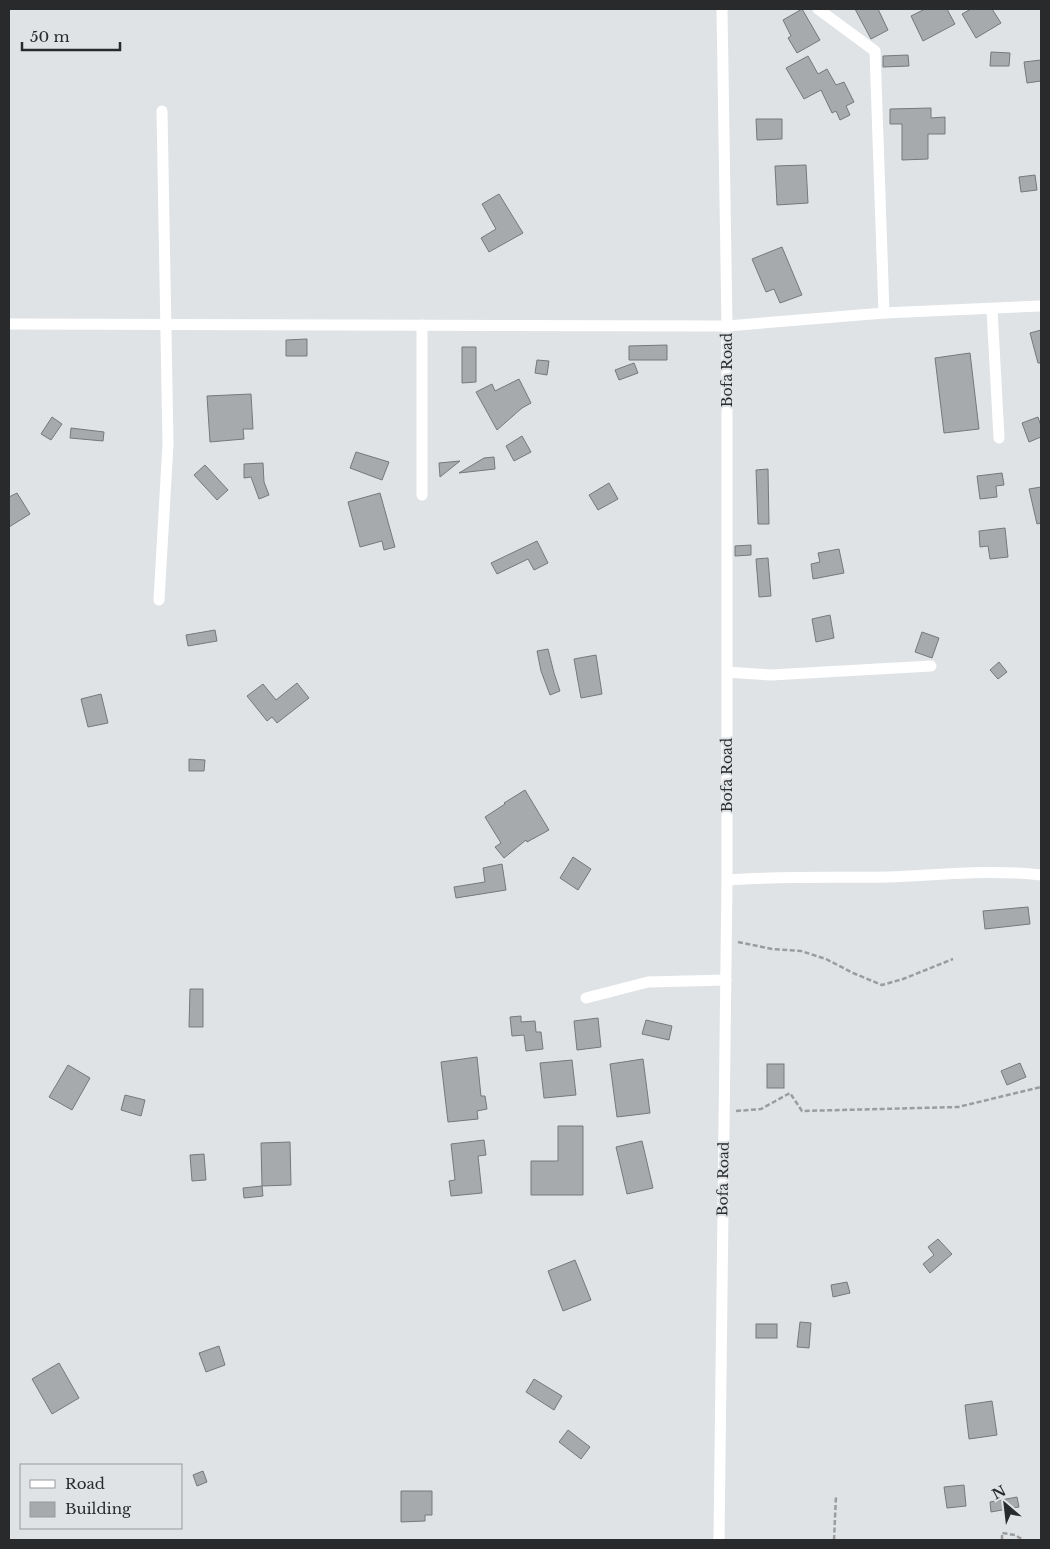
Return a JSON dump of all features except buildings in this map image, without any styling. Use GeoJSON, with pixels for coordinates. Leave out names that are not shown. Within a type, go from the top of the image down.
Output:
{"type":"FeatureCollection","features":[{"type":"Feature","properties":{"kind":"street","name":"Bofa Road"},"geometry":{"type":"LineString","coordinates":[[719,1540],[727,939],[726,326],[722,9]]}},
{"type":"Feature","properties":{"kind":"street"},"geometry":{"type":"LineString","coordinates":[[818,9],[875,51],[884,313]]}},
{"type":"Feature","properties":{"kind":"street"},"geometry":{"type":"LineString","coordinates":[[159,600],[168,444],[162,111]]}},
{"type":"Feature","properties":{"kind":"street"},"geometry":{"type":"LineString","coordinates":[[9,324],[726,326],[884,313],[1041,306]]}},
{"type":"Feature","properties":{"kind":"street"},"geometry":{"type":"LineString","coordinates":[[992,308],[999,438]]}},
{"type":"Feature","properties":{"kind":"street"},"geometry":{"type":"LineString","coordinates":[[422,325],[422,495]]}},
{"type":"Feature","properties":{"kind":"street"},"geometry":{"type":"LineString","coordinates":[[727,672],[771,675],[931,666]]}},
{"type":"Feature","properties":{"kind":"street"},"geometry":{"type":"LineString","coordinates":[[727,880],[889,877],[977,871],[1041,875]]}},
{"type":"Feature","properties":{"kind":"street"},"geometry":{"type":"LineString","coordinates":[[586,998],[648,982],[726,980]]}},
{"type":"Feature","properties":{"kind":"path"},"geometry":{"type":"LineString","coordinates":[[727,939],[772,949],[801,951],[826,959],[882,985],[953,959]]}},
{"type":"Feature","properties":{"kind":"path"},"geometry":{"type":"LineString","coordinates":[[724,1112],[761,1109],[790,1093],[802,1111],[958,1107],[1041,1087]]}},
{"type":"Feature","properties":{"kind":"path"},"geometry":{"type":"LineString","coordinates":[[834,1540],[836,1496]]}},
{"type":"Feature","properties":{"kind":"path"},"geometry":{"type":"LineString","coordinates":[[1002,1540],[1002,1533],[1023,1540]]}}]}
